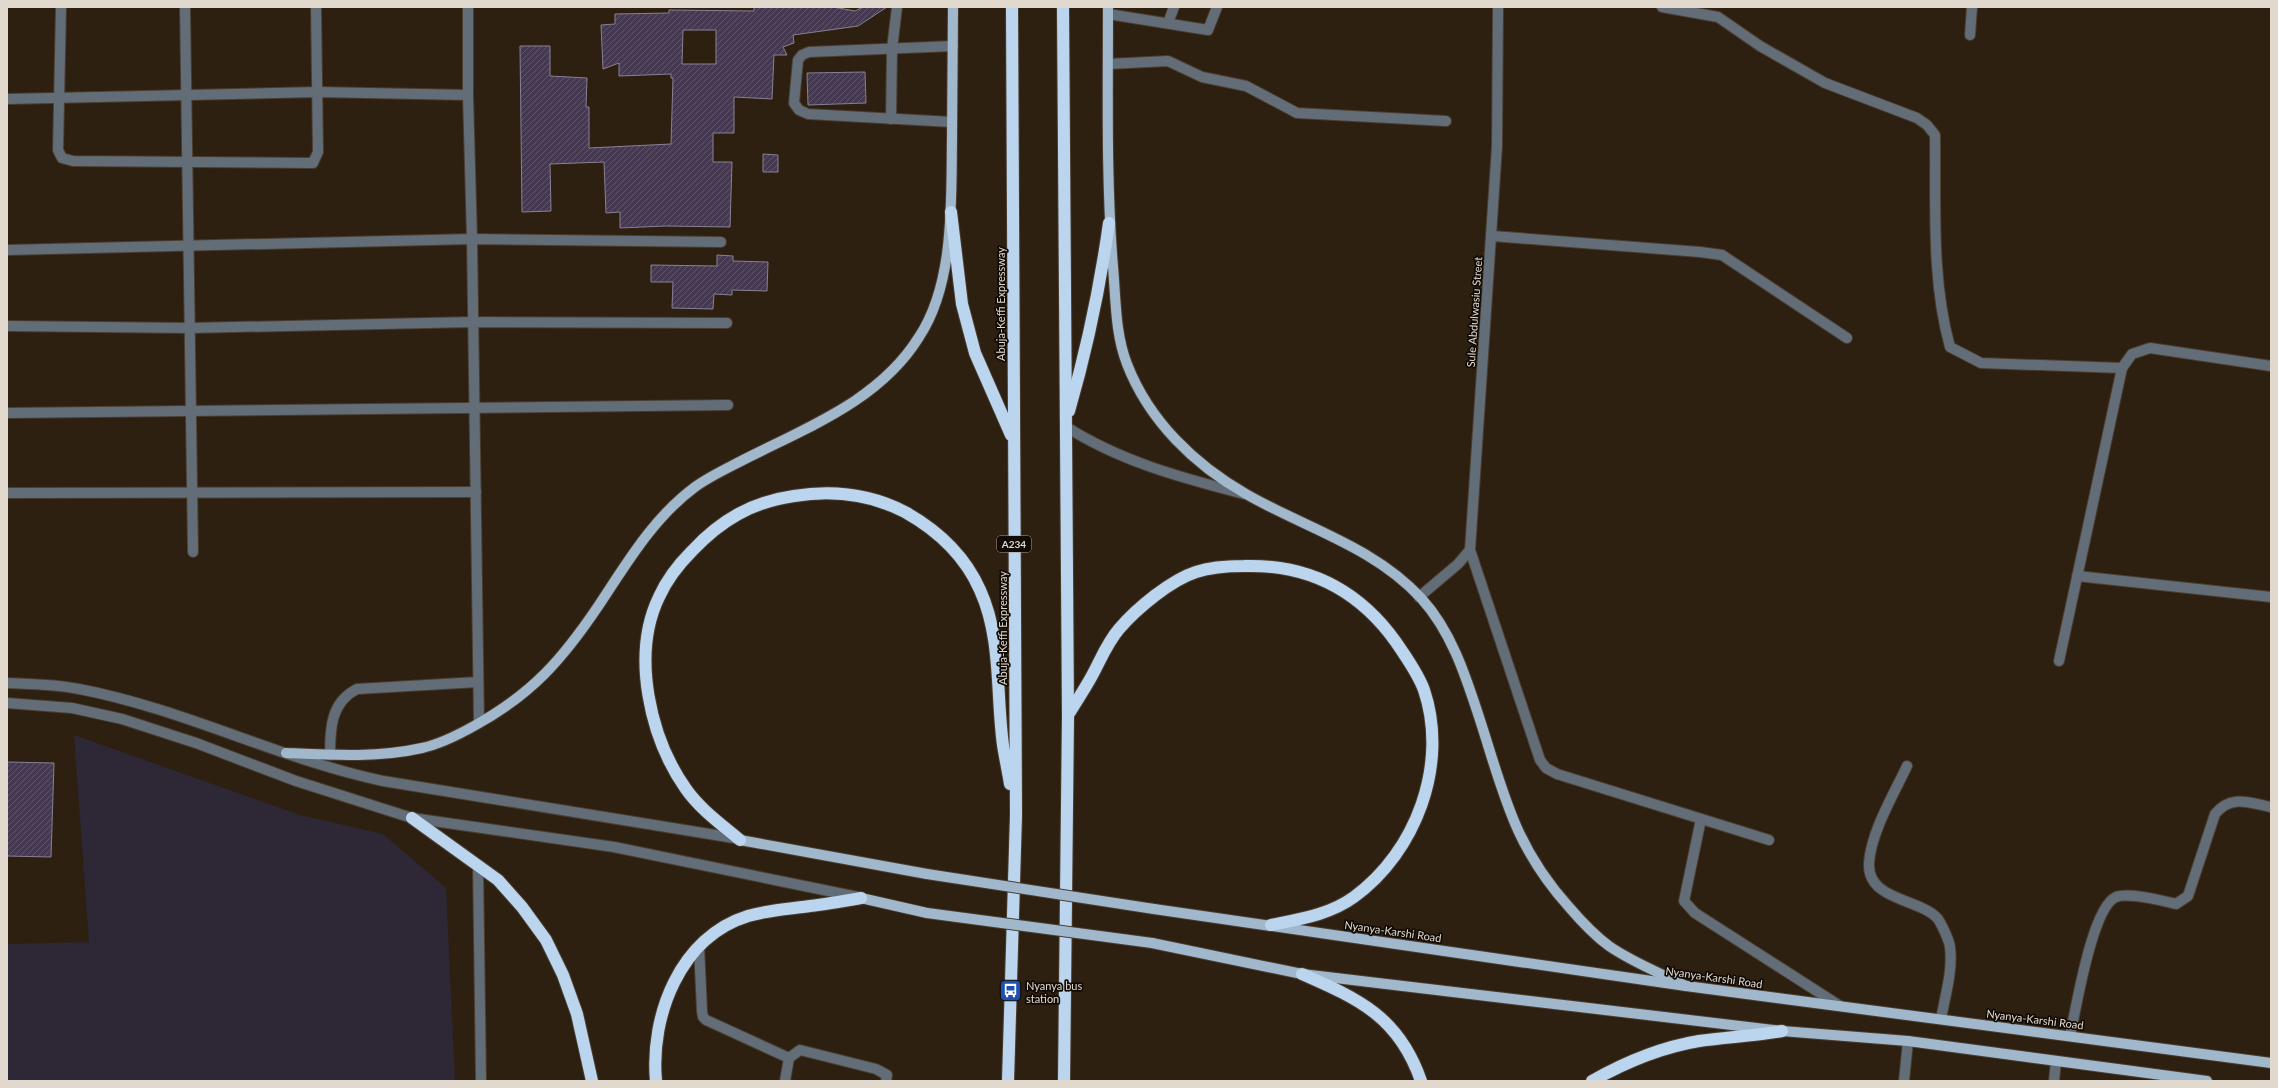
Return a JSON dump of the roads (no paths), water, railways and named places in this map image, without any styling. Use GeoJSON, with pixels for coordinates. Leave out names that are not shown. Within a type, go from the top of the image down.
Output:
{"type":"FeatureCollection","features":[{"type":"Feature","properties":{"kind":"highway","name":"Abuja-Keffi Expressway"},"geometry":{"type":"LineString","coordinates":[[1008,1081],[1016,815],[1012,7]]}},
{"type":"Feature","properties":{"kind":"highway"},"geometry":{"type":"LineString","coordinates":[[1063,7],[1068,715],[1064,1081]]}},
{"type":"Feature","properties":{"kind":"highway"},"geometry":{"type":"LineString","coordinates":[[950,212],[962,304],[975,353],[1013,441]]}},
{"type":"Feature","properties":{"kind":"highway"},"geometry":{"type":"LineString","coordinates":[[1065,426],[1087,350],[1101,280],[1109,223]]}},
{"type":"Feature","properties":{"kind":"highway"},"geometry":{"type":"LineString","coordinates":[[740,840],[701,806],[686,789],[670,762],[651,715],[646,660],[649,626],[658,598],[676,567],[722,523],[752,506],[780,498],[813,493],[843,494],[872,499],[895,507],[917,519],[939,535],[954,550],[968,568],[980,588],[988,609],[995,639],[1003,745],[1016,815]]}},
{"type":"Feature","properties":{"kind":"highway"},"geometry":{"type":"LineString","coordinates":[[1068,715],[1119,628],[1166,588],[1196,572],[1228,566],[1295,569],[1326,580],[1354,598],[1374,614],[1394,639],[1414,669],[1424,690],[1431,725],[1432,764],[1425,798],[1408,836],[1383,869],[1353,898],[1322,914],[1271,925]]}},
{"type":"Feature","properties":{"kind":"highway"},"geometry":{"type":"LineString","coordinates":[[412,818],[498,880],[522,906],[546,940],[563,975],[577,1014],[592,1081]]}},
{"type":"Feature","properties":{"kind":"highway"},"geometry":{"type":"LineString","coordinates":[[656,1081],[658,1031],[668,996],[688,959],[699,946],[722,928],[746,917],[767,911],[861,898]]}},
{"type":"Feature","properties":{"kind":"highway"},"geometry":{"type":"LineString","coordinates":[[1302,974],[1362,1002],[1390,1026],[1410,1054],[1421,1081]]}},
{"type":"Feature","properties":{"kind":"highway"},"geometry":{"type":"LineString","coordinates":[[1592,1081],[1610,1071],[1648,1055],[1697,1041],[1782,1031]]}},
{"type":"Feature","properties":{"kind":"main road"},"geometry":{"type":"LineString","coordinates":[[286,753],[330,755],[392,753],[423,748],[454,737],[506,708],[529,690],[554,665],[581,632],[651,529],[680,499],[696,486],[732,466],[850,406],[893,370],[920,337],[935,304],[945,265],[950,212],[953,7]]}},
{"type":"Feature","properties":{"kind":"main road"},"geometry":{"type":"LineString","coordinates":[[1108,10],[1109,223],[1116,318],[1127,365],[1150,407],[1173,438],[1206,468],[1247,495],[1343,541],[1391,570],[1419,597],[1444,631],[1464,671],[1500,789],[1518,834],[1537,868],[1585,925],[1607,945],[1686,986]]}},
{"type":"Feature","properties":{"kind":"main road","name":"Nyanya-Karshi Road"},"geometry":{"type":"LineString","coordinates":[[740,840],[927,874],[1154,909],[1686,986],[2271,1063]]}},
{"type":"Feature","properties":{"kind":"main road"},"geometry":{"type":"LineString","coordinates":[[861,898],[927,913],[1152,943],[1302,974],[1782,1031],[1908,1041],[2207,1081]]}},
{"type":"Feature","properties":{"kind":"street"},"geometry":{"type":"LineString","coordinates":[[61,7],[58,150],[62,158],[73,161],[312,163],[318,152],[316,7]]}},
{"type":"Feature","properties":{"kind":"street"},"geometry":{"type":"LineString","coordinates":[[186,7],[185,94],[189,246],[193,552]]}},
{"type":"Feature","properties":{"kind":"street"},"geometry":{"type":"LineString","coordinates":[[468,7],[468,95],[472,239],[479,723]]}},
{"type":"Feature","properties":{"kind":"street"},"geometry":{"type":"LineString","coordinates":[[891,119],[892,49],[897,7]]}},
{"type":"Feature","properties":{"kind":"street"},"geometry":{"type":"LineString","coordinates":[[1168,23],[1174,7]]}},
{"type":"Feature","properties":{"kind":"street"},"geometry":{"type":"LineString","coordinates":[[1108,10],[1208,30],[1217,7]]}},
{"type":"Feature","properties":{"kind":"street","name":"Sule Abdulwasiu Street"},"geometry":{"type":"LineString","coordinates":[[1470,550],[1497,146],[1498,7]]}},
{"type":"Feature","properties":{"kind":"street"},"geometry":{"type":"LineString","coordinates":[[1662,7],[1718,17],[1760,46],[1826,82],[1917,118],[1927,125],[1934,135],[1939,285],[1944,323],[1950,347],[1980,363],[2122,368]]}},
{"type":"Feature","properties":{"kind":"street"},"geometry":{"type":"LineString","coordinates":[[1970,35],[1972,7]]}},
{"type":"Feature","properties":{"kind":"street"},"geometry":{"type":"LineString","coordinates":[[952,122],[808,114],[799,110],[794,103],[798,60],[802,55],[809,52],[953,46]]}},
{"type":"Feature","properties":{"kind":"street"},"geometry":{"type":"LineString","coordinates":[[1108,64],[1168,61],[1202,77],[1246,86],[1297,113],[1446,121]]}},
{"type":"Feature","properties":{"kind":"street"},"geometry":{"type":"LineString","coordinates":[[7,99],[318,92],[468,95]]}},
{"type":"Feature","properties":{"kind":"street"},"geometry":{"type":"LineString","coordinates":[[1492,236],[1722,255],[1847,338]]}},
{"type":"Feature","properties":{"kind":"street"},"geometry":{"type":"LineString","coordinates":[[7,250],[472,239],[722,242]]}},
{"type":"Feature","properties":{"kind":"street"},"geometry":{"type":"LineString","coordinates":[[7,326],[190,328],[473,322],[727,323]]}},
{"type":"Feature","properties":{"kind":"street"},"geometry":{"type":"LineString","coordinates":[[2059,661],[2122,368],[2132,354],[2150,348],[2271,366]]}},
{"type":"Feature","properties":{"kind":"street"},"geometry":{"type":"LineString","coordinates":[[7,412],[191,409],[728,405]]}},
{"type":"Feature","properties":{"kind":"street"},"geometry":{"type":"LineString","coordinates":[[1065,426],[1089,441],[1120,456],[1179,477],[1247,495]]}},
{"type":"Feature","properties":{"kind":"street"},"geometry":{"type":"LineString","coordinates":[[7,493],[476,492]]}},
{"type":"Feature","properties":{"kind":"street"},"geometry":{"type":"LineString","coordinates":[[1419,597],[1458,564],[1470,550]]}},
{"type":"Feature","properties":{"kind":"street"},"geometry":{"type":"LineString","coordinates":[[1470,550],[1540,760],[1546,768],[1557,774],[1769,840]]}},
{"type":"Feature","properties":{"kind":"street"},"geometry":{"type":"LineString","coordinates":[[2077,576],[2271,597]]}},
{"type":"Feature","properties":{"kind":"street"},"geometry":{"type":"LineString","coordinates":[[330,755],[330,729],[337,706],[348,693],[357,689],[478,682]]}},
{"type":"Feature","properties":{"kind":"street"},"geometry":{"type":"LineString","coordinates":[[7,683],[53,685],[131,702],[172,713],[338,771],[383,781],[740,840]]}},
{"type":"Feature","properties":{"kind":"street"},"geometry":{"type":"LineString","coordinates":[[7,703],[72,708],[122,719],[196,743],[296,781],[412,818],[614,847],[861,898]]}},
{"type":"Feature","properties":{"kind":"street"},"geometry":{"type":"LineString","coordinates":[[1907,766],[1874,841],[1869,863],[1871,877],[1881,889],[1938,919],[1950,945],[1950,963],[1941,1019]]}},
{"type":"Feature","properties":{"kind":"street"},"geometry":{"type":"LineString","coordinates":[[2070,1036],[2094,928],[2108,903],[2116,897],[2126,896],[2176,904],[2182,901],[2188,896],[2215,814],[2222,806],[2235,801],[2271,807]]}},
{"type":"Feature","properties":{"kind":"street"},"geometry":{"type":"LineString","coordinates":[[1701,819],[1684,901],[1695,913],[1840,1006]]}},
{"type":"Feature","properties":{"kind":"street"},"geometry":{"type":"LineString","coordinates":[[478,865],[481,1081]]}},
{"type":"Feature","properties":{"kind":"street"},"geometry":{"type":"LineString","coordinates":[[699,946],[703,1017],[789,1058]]}},
{"type":"Feature","properties":{"kind":"street"},"geometry":{"type":"LineString","coordinates":[[1904,1081],[1908,1041]]}},
{"type":"Feature","properties":{"kind":"street"},"geometry":{"type":"LineString","coordinates":[[785,1081],[789,1058],[800,1050],[876,1069],[887,1075],[886,1081]]}},
{"type":"Feature","properties":{"kind":"street"},"geometry":{"type":"LineString","coordinates":[[2054,1081],[2056,1061]]}},
{"type":"Feature","properties":{"kind":"place","name":"Nyanya bus station"},"geometry":{"type":"Point","coordinates":[1010,991]}}]}
